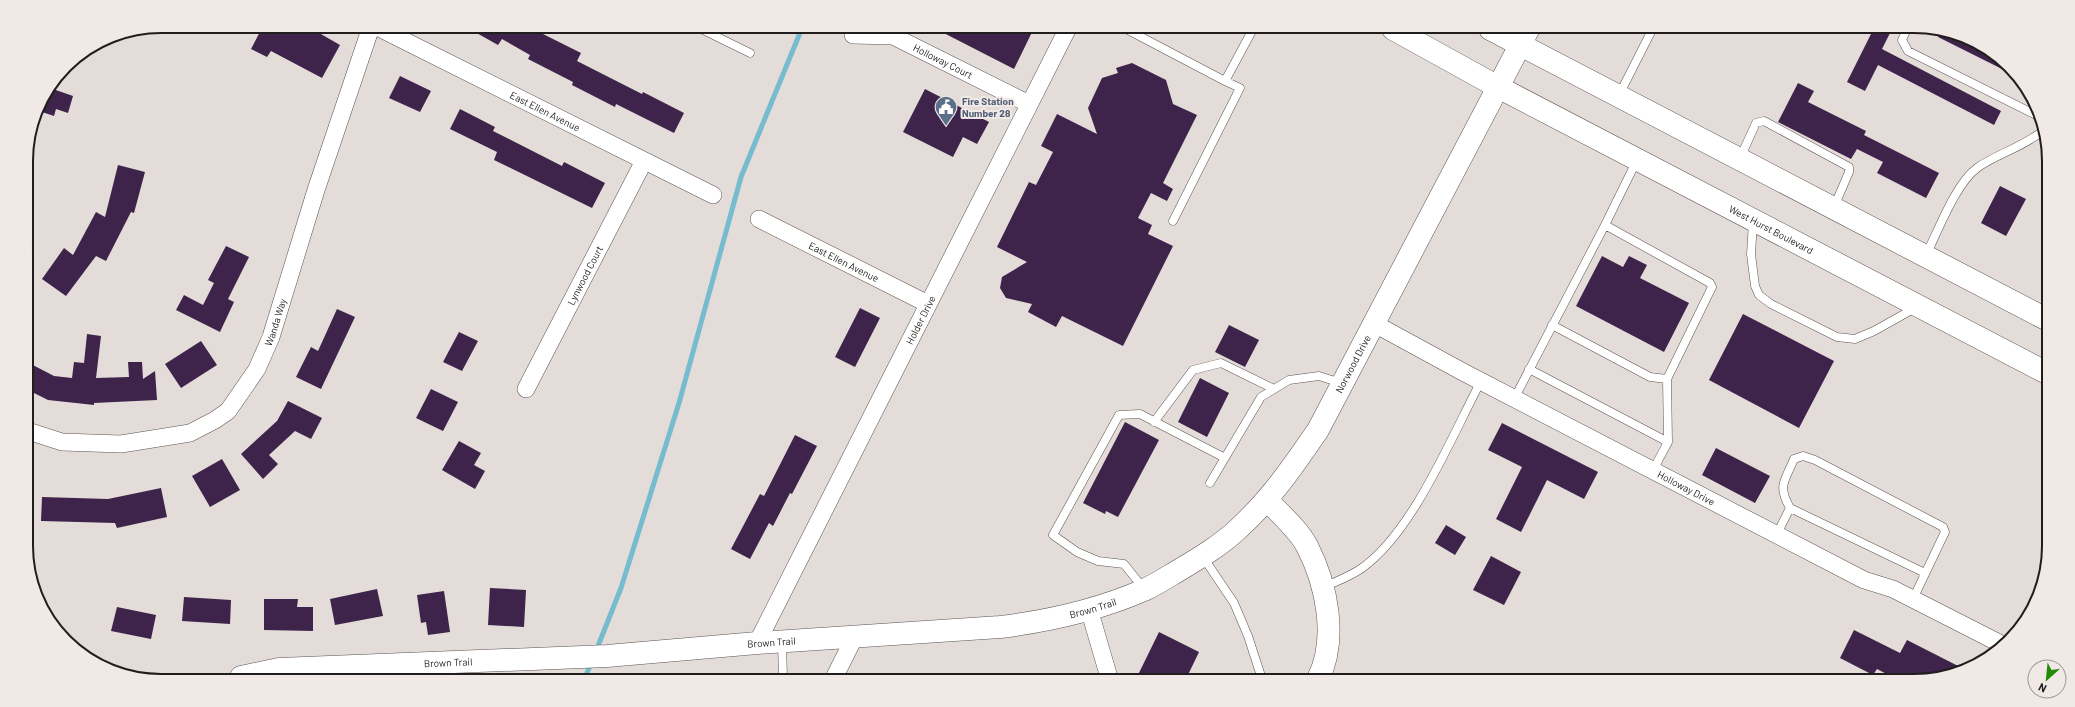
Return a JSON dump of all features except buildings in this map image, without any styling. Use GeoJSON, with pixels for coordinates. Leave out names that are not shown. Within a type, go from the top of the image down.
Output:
{"type":"FeatureCollection","features":[{"type":"Feature","properties":{"kind":"main road","name":"West Hurst Boulevard"},"geometry":{"type":"LineString","coordinates":[[1400,33],[1498,86],[2042,370]]}},
{"type":"Feature","properties":{"kind":"main road"},"geometry":{"type":"LineString","coordinates":[[1505,33],[1524,37],[1618,97],[1740,158],[2042,317]]}},
{"type":"Feature","properties":{"kind":"main road","name":"Norwood Drive"},"geometry":{"type":"LineString","coordinates":[[1267,500],[1295,465],[1318,430],[1524,37]]}},
{"type":"Feature","properties":{"kind":"main road"},"geometry":{"type":"LineString","coordinates":[[1267,500],[1306,545],[1318,572],[1326,604],[1329,636],[1319,674]]}},
{"type":"Feature","properties":{"kind":"main road","name":"Brown Trail"},"geometry":{"type":"LineString","coordinates":[[255,674],[279,669],[577,658],[782,641],[1000,627],[1040,622],[1089,609],[1145,590],[1203,556],[1238,530],[1267,500]]}},
{"type":"Feature","properties":{"kind":"street","name":"Wanda Way"},"geometry":{"type":"LineString","coordinates":[[33,433],[62,442],[121,444],[190,433],[215,420],[228,411],[257,369],[271,337],[316,190],[369,33]]}},
{"type":"Feature","properties":{"kind":"street","name":"East Ellen Avenue"},"geometry":{"type":"LineString","coordinates":[[389,33],[713,195]]}},
{"type":"Feature","properties":{"kind":"street","name":"Holder Drive"},"geometry":{"type":"LineString","coordinates":[[757,643],[1065,33]]}},
{"type":"Feature","properties":{"kind":"street","name":"Holloway Court"},"geometry":{"type":"LineString","coordinates":[[853,35],[893,36],[1029,104]]}},
{"type":"Feature","properties":{"kind":"street","name":"Lynwood Court"},"geometry":{"type":"LineString","coordinates":[[526,389],[644,161]]}},
{"type":"Feature","properties":{"kind":"street","name":"East Ellen Avenue"},"geometry":{"type":"LineString","coordinates":[[759,219],[928,304]]}},
{"type":"Feature","properties":{"kind":"street","name":"Holloway Drive"},"geometry":{"type":"LineString","coordinates":[[1374,323],[1514,399],[1864,580],[1893,589],[1998,642]]}},
{"type":"Feature","properties":{"kind":"street"},"geometry":{"type":"LineString","coordinates":[[1089,609],[1108,674]]}},
{"type":"Feature","properties":{"kind":"street"},"geometry":{"type":"LineString","coordinates":[[773,612],[782,641]]}},
{"type":"Feature","properties":{"kind":"street"},"geometry":{"type":"LineString","coordinates":[[836,674],[855,636]]}},
{"type":"Feature","properties":{"kind":"lane"},"geometry":{"type":"LineString","coordinates":[[709,33],[750,53]]}},
{"type":"Feature","properties":{"kind":"lane"},"geometry":{"type":"LineString","coordinates":[[1135,33],[1240,88],[1173,221]]}},
{"type":"Feature","properties":{"kind":"lane"},"geometry":{"type":"LineString","coordinates":[[1225,81],[1251,33]]}},
{"type":"Feature","properties":{"kind":"lane"},"geometry":{"type":"LineString","coordinates":[[1618,97],[1650,33]]}},
{"type":"Feature","properties":{"kind":"lane"},"geometry":{"type":"LineString","coordinates":[[1905,33],[1902,40],[1908,50],[2032,113]]}},
{"type":"Feature","properties":{"kind":"lane"},"geometry":{"type":"LineString","coordinates":[[1740,158],[1756,122],[1764,121],[1770,124],[1849,167],[1849,172],[1834,208]]}},
{"type":"Feature","properties":{"kind":"lane"},"geometry":{"type":"LineString","coordinates":[[1926,256],[1960,186],[1977,168],[2032,140],[2039,134]]}},
{"type":"Feature","properties":{"kind":"lane"},"geometry":{"type":"LineString","coordinates":[[1514,399],[1605,225],[1637,159]]}},
{"type":"Feature","properties":{"kind":"lane"},"geometry":{"type":"LineString","coordinates":[[1753,220],[1751,254],[1754,286],[1759,295],[1771,304],[1838,337],[1855,338],[1874,331],[1918,306]]}},
{"type":"Feature","properties":{"kind":"lane"},"geometry":{"type":"LineString","coordinates":[[1605,225],[1710,283],[1712,287],[1667,379],[1668,442],[1653,470]]}},
{"type":"Feature","properties":{"kind":"lane"},"geometry":{"type":"LineString","coordinates":[[1552,325],[1650,377],[1667,379]]}},
{"type":"Feature","properties":{"kind":"lane"},"geometry":{"type":"LineString","coordinates":[[1154,422],[1192,370],[1221,363],[1274,389]]}},
{"type":"Feature","properties":{"kind":"lane"},"geometry":{"type":"LineString","coordinates":[[1529,370],[1668,442]]}},
{"type":"Feature","properties":{"kind":"lane"},"geometry":{"type":"LineString","coordinates":[[1210,483],[1261,397],[1289,380],[1319,376],[1342,383]]}},
{"type":"Feature","properties":{"kind":"lane"},"geometry":{"type":"LineString","coordinates":[[1322,588],[1362,568],[1377,555],[1400,528],[1427,486],[1481,381]]}},
{"type":"Feature","properties":{"kind":"lane"},"geometry":{"type":"LineString","coordinates":[[1145,590],[1124,564],[1098,561],[1078,552],[1053,535],[1119,415],[1140,414],[1225,458]]}},
{"type":"Feature","properties":{"kind":"lane"},"geometry":{"type":"LineString","coordinates":[[1913,599],[1925,574],[1945,532],[1943,527],[1815,460],[1803,456],[1794,459],[1782,487],[1784,497],[1790,508],[1925,574]]}},
{"type":"Feature","properties":{"kind":"lane"},"geometry":{"type":"LineString","coordinates":[[1777,534],[1790,508]]}},
{"type":"Feature","properties":{"kind":"lane"},"geometry":{"type":"LineString","coordinates":[[1203,556],[1234,603],[1248,636],[1260,674]]}},
{"type":"Feature","properties":{"kind":"lane"},"geometry":{"type":"LineString","coordinates":[[782,641],[783,674]]}},
{"type":"Feature","properties":{"kind":"waterway"},"geometry":{"type":"LineString","coordinates":[[596,651],[621,588],[679,403],[741,177],[800,33]]}},
{"type":"Feature","properties":{"kind":"waterway"},"geometry":{"type":"LineString","coordinates":[[586,674],[592,662]]}},
{"type":"Feature","properties":{"kind":"place","name":"Fire Station Number 28"},"geometry":{"type":"Point","coordinates":[946,126]}}]}
